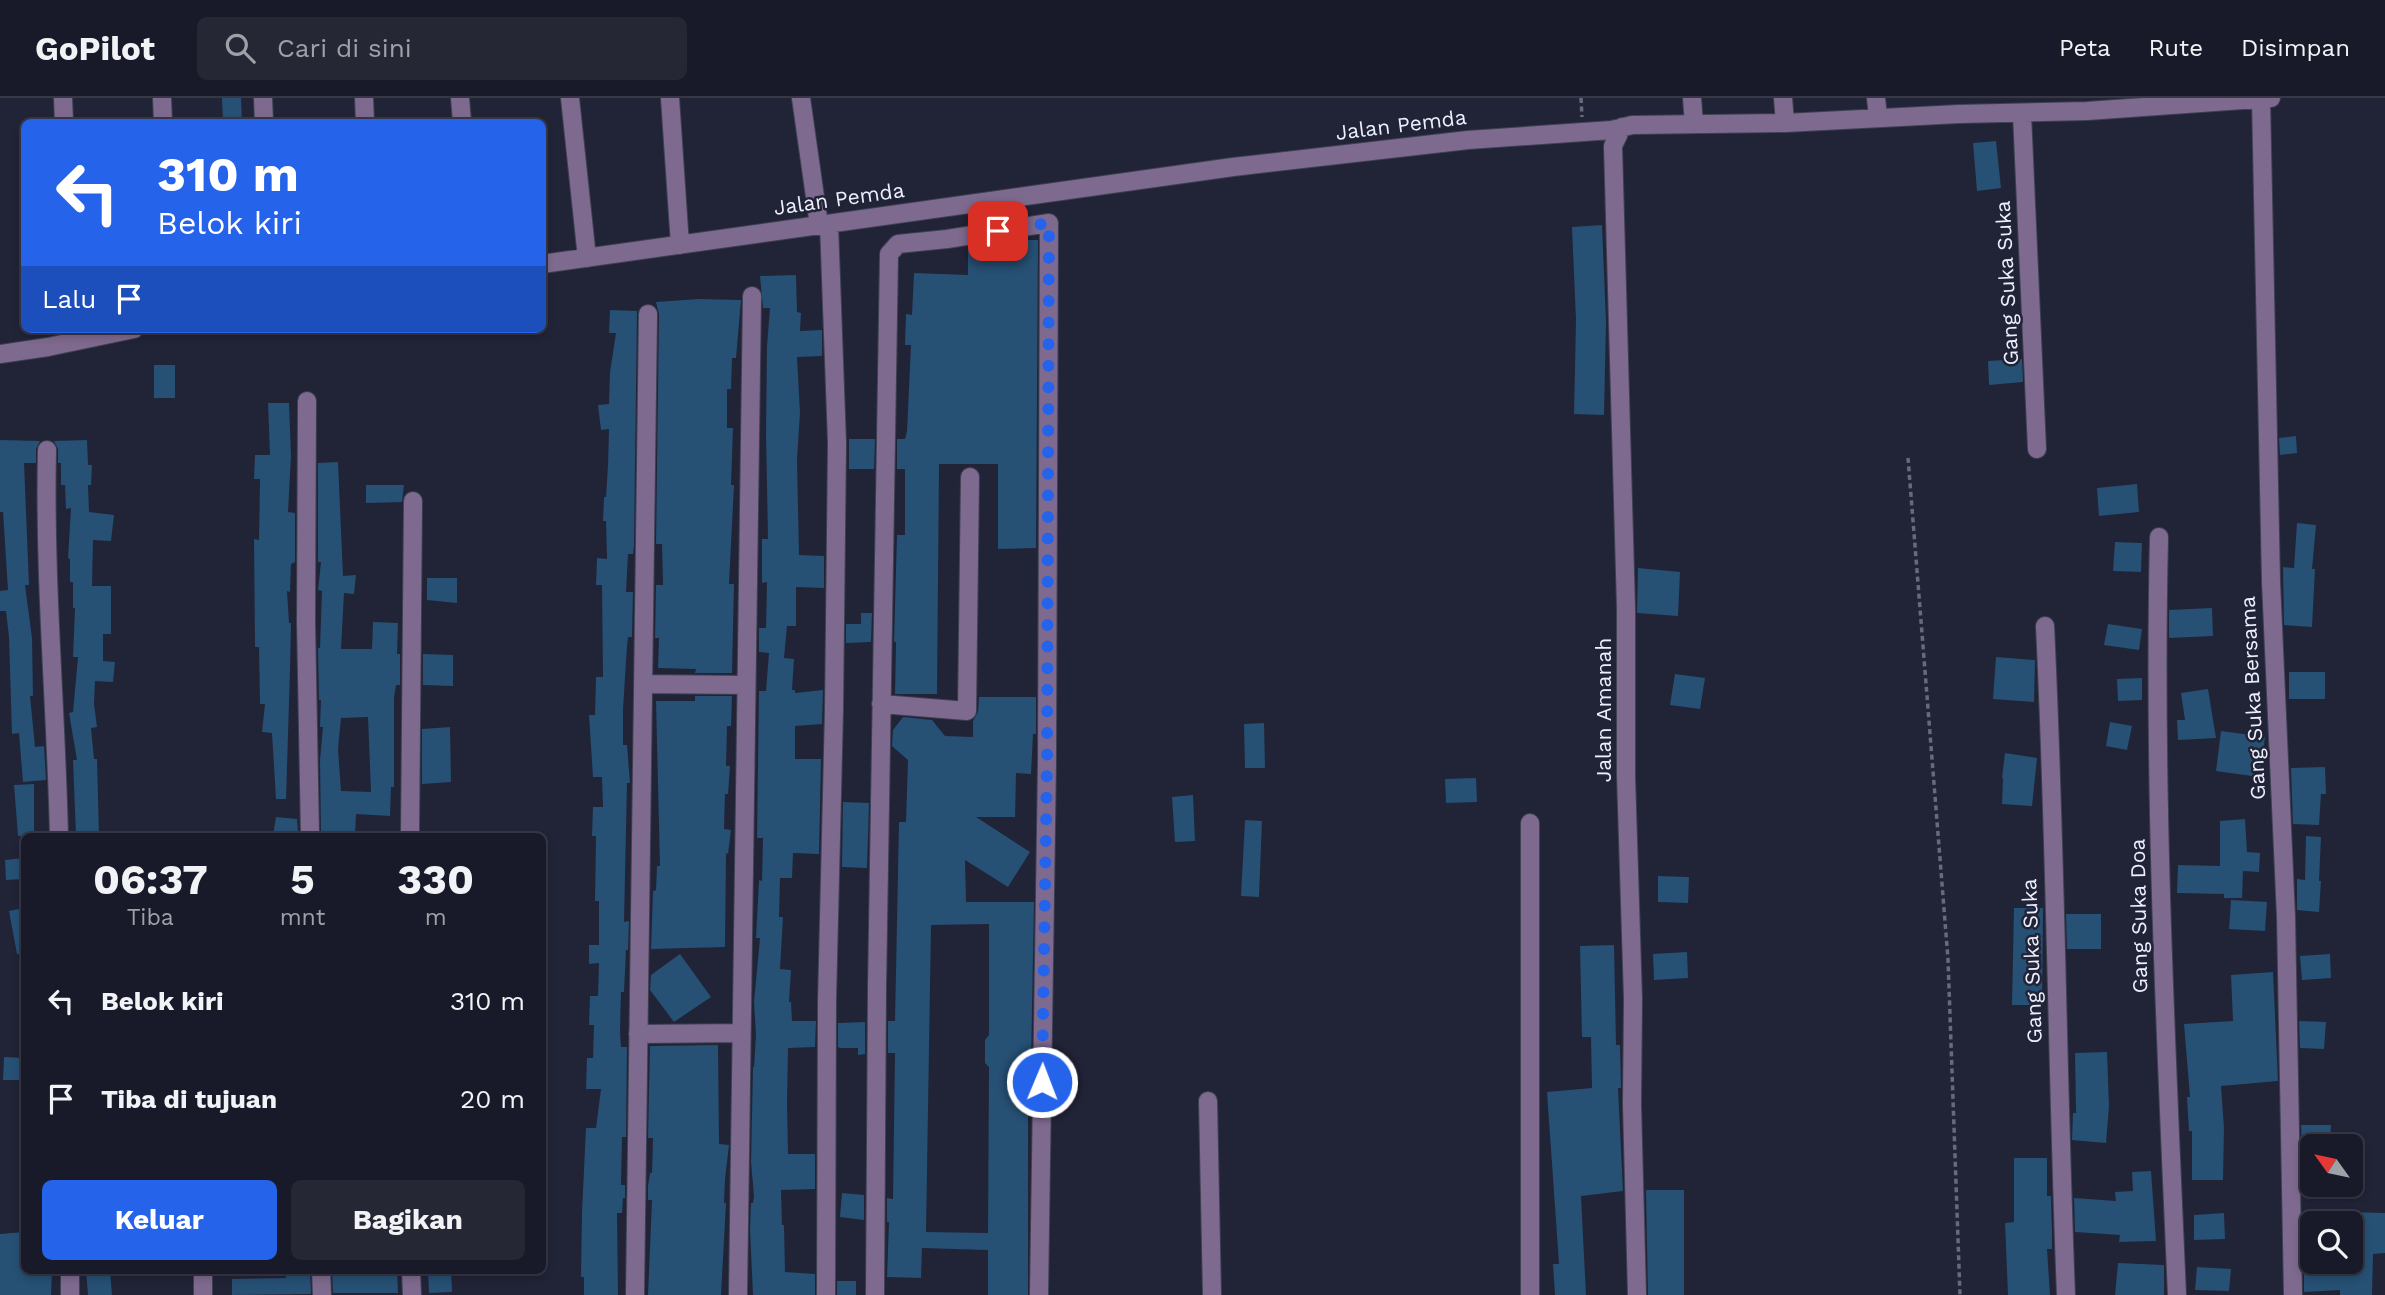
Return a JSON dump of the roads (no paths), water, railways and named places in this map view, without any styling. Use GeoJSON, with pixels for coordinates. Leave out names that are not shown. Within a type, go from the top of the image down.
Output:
{"type":"FeatureCollection","features":[{"type":"Feature","properties":{"kind":"street"},"geometry":{"type":"LineString","coordinates":[[63,98],[64,119]]}},
{"type":"Feature","properties":{"kind":"street"},"geometry":{"type":"LineString","coordinates":[[162,98],[163,119]]}},
{"type":"Feature","properties":{"kind":"street"},"geometry":{"type":"LineString","coordinates":[[262,98],[264,119]]}},
{"type":"Feature","properties":{"kind":"street"},"geometry":{"type":"LineString","coordinates":[[364,98],[365,119]]}},
{"type":"Feature","properties":{"kind":"street"},"geometry":{"type":"LineString","coordinates":[[460,98],[461,119]]}},
{"type":"Feature","properties":{"kind":"street"},"geometry":{"type":"LineString","coordinates":[[570,98],[587,258]]}},
{"type":"Feature","properties":{"kind":"street"},"geometry":{"type":"LineString","coordinates":[[670,98],[680,245]]}},
{"type":"Feature","properties":{"kind":"street"},"geometry":{"type":"LineString","coordinates":[[800,98],[824,224],[837,443],[827,1002],[826,1295]]}},
{"type":"Feature","properties":{"kind":"street"},"geometry":{"type":"LineString","coordinates":[[1692,98],[1694,124]]}},
{"type":"Feature","properties":{"kind":"street"},"geometry":{"type":"LineString","coordinates":[[1783,98],[1785,123]]}},
{"type":"Feature","properties":{"kind":"street"},"geometry":{"type":"LineString","coordinates":[[1876,98],[1878,117]]}},
{"type":"Feature","properties":{"kind":"street","name":"Jalan Pemda"},"geometry":{"type":"LineString","coordinates":[[546,263],[1247,166],[1468,140],[1612,130],[1622,127],[1785,123],[1878,117],[1959,106],[2022,114],[2045,106],[2266,99]]}},
{"type":"Feature","properties":{"kind":"street","name":"Gang Suka Bersama"},"geometry":{"type":"LineString","coordinates":[[2266,99],[2269,531],[2286,917],[2293,1295]]}},
{"type":"Feature","properties":{"kind":"street","name":"Gang Suka Suka"},"geometry":{"type":"LineString","coordinates":[[2022,114],[2037,449]]}},
{"type":"Feature","properties":{"kind":"street","name":"Jalan Amanah"},"geometry":{"type":"LineString","coordinates":[[1622,127],[1613,146],[1626,595],[1626,776],[1633,986],[1632,1104],[1637,1295]]}},
{"type":"Feature","properties":{"kind":"street"},"geometry":{"type":"LineString","coordinates":[[875,1295],[889,254],[898,244],[1049,223],[1047,761],[1039,1295]]}},
{"type":"Feature","properties":{"kind":"street"},"geometry":{"type":"LineString","coordinates":[[738,1295],[751,296]]}},
{"type":"Feature","properties":{"kind":"street"},"geometry":{"type":"LineString","coordinates":[[635,1295],[648,314]]}},
{"type":"Feature","properties":{"kind":"street"},"geometry":{"type":"LineString","coordinates":[[0,354],[72,335],[93,333]]}},
{"type":"Feature","properties":{"kind":"street"},"geometry":{"type":"LineString","coordinates":[[307,401],[306,622],[310,833]]}},
{"type":"Feature","properties":{"kind":"street"},"geometry":{"type":"LineString","coordinates":[[47,450],[45,523],[59,833]]}},
{"type":"Feature","properties":{"kind":"street"},"geometry":{"type":"LineString","coordinates":[[881,704],[967,711],[970,477]]}},
{"type":"Feature","properties":{"kind":"street"},"geometry":{"type":"LineString","coordinates":[[410,833],[413,501]]}},
{"type":"Feature","properties":{"kind":"street","name":"Gang Suka Doa"},"geometry":{"type":"LineString","coordinates":[[2159,537],[2156,668],[2162,941],[2178,1295]]}},
{"type":"Feature","properties":{"kind":"street","name":"Gang Suka Suka"},"geometry":{"type":"LineString","coordinates":[[2045,626],[2052,756],[2052,882],[2066,1295]]}},
{"type":"Feature","properties":{"kind":"street"},"geometry":{"type":"LineString","coordinates":[[643,684],[746,685]]}},
{"type":"Feature","properties":{"kind":"street"},"geometry":{"type":"LineString","coordinates":[[1530,823],[1530,1295]]}},
{"type":"Feature","properties":{"kind":"street"},"geometry":{"type":"LineString","coordinates":[[638,1034],[741,1032]]}},
{"type":"Feature","properties":{"kind":"street"},"geometry":{"type":"LineString","coordinates":[[1208,1101],[1212,1295]]}},
{"type":"Feature","properties":{"kind":"street"},"geometry":{"type":"LineString","coordinates":[[70,1274],[70,1295]]}},
{"type":"Feature","properties":{"kind":"street"},"geometry":{"type":"LineString","coordinates":[[203,1274],[203,1295]]}},
{"type":"Feature","properties":{"kind":"street"},"geometry":{"type":"LineString","coordinates":[[321,1274],[322,1295]]}},
{"type":"Feature","properties":{"kind":"street"},"geometry":{"type":"LineString","coordinates":[[411,1274],[412,1295]]}}]}
